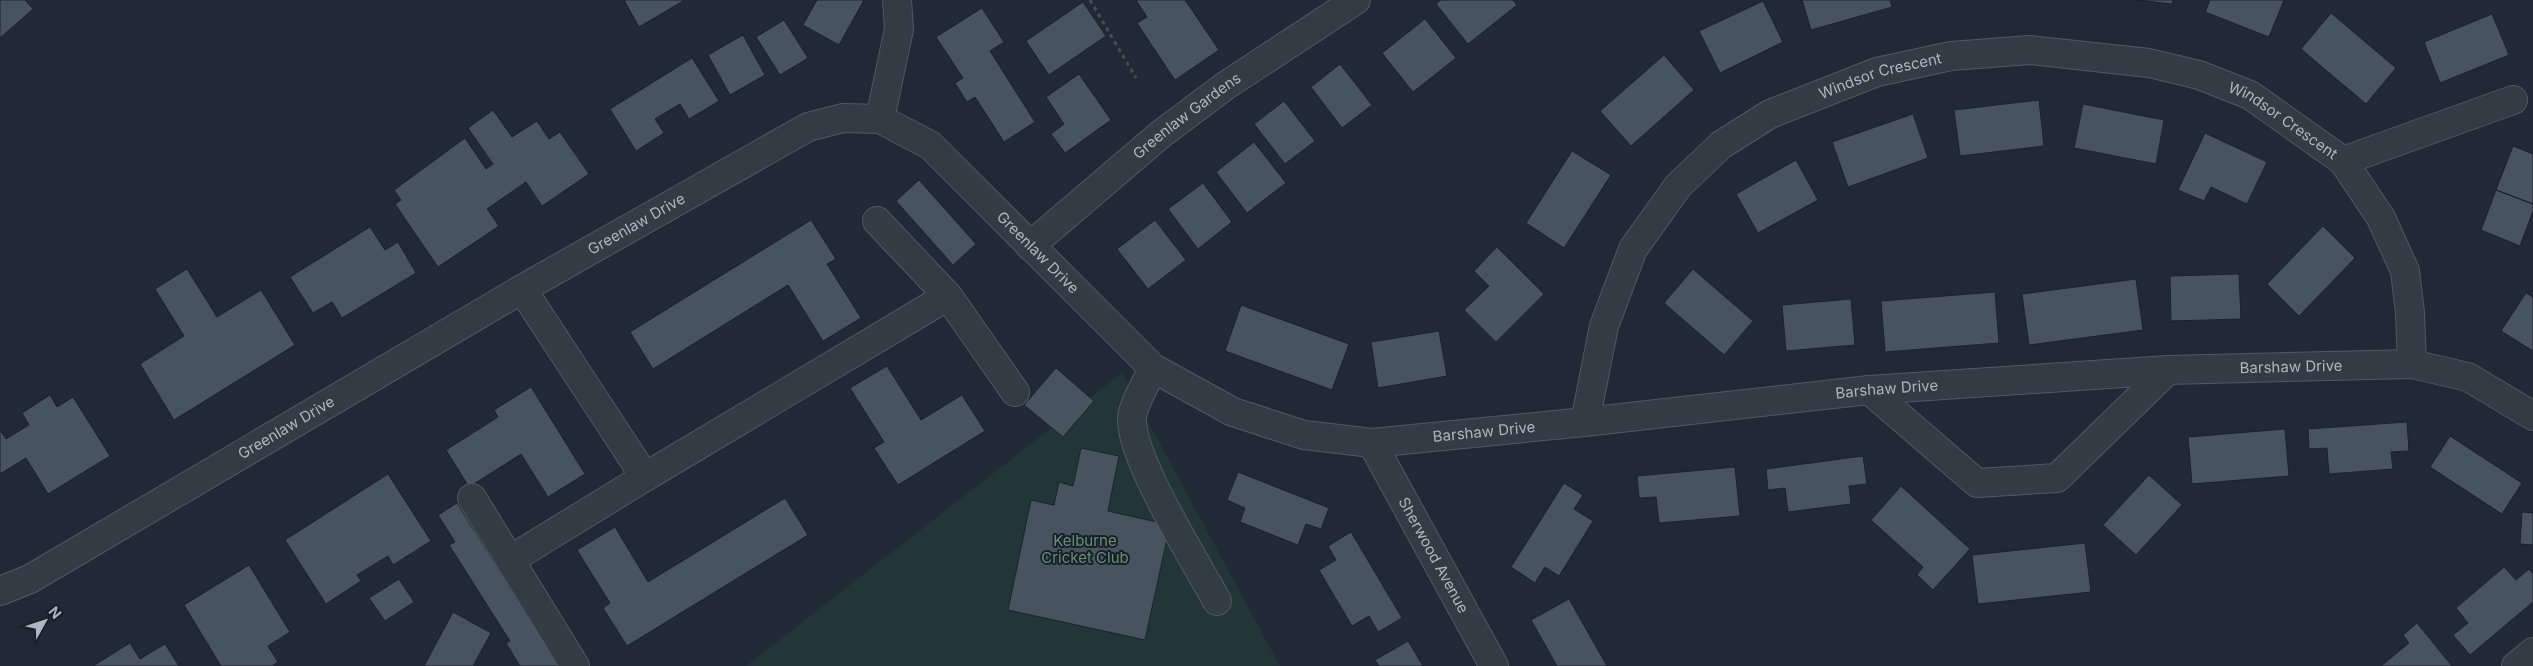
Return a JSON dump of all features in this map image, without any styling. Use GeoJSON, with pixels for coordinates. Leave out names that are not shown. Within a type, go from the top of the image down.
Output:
{"type":"FeatureCollection","features":[{"type":"Feature","properties":{"kind":"street"},"geometry":{"type":"LineString","coordinates":[[880,119],[899,30],[897,0]]}},
{"type":"Feature","properties":{"kind":"street","name":"Greenlaw Gardens"},"geometry":{"type":"LineString","coordinates":[[1030,246],[1161,134],[1225,86],[1356,0]]}},
{"type":"Feature","properties":{"kind":"street","name":"Windsor Crescent"},"geometry":{"type":"LineString","coordinates":[[1585,422],[1604,326],[1633,249],[1678,186],[1720,145],[1770,114],[1877,72],[1951,56],[2030,50],[2148,63],[2200,75],[2250,94],[2343,161],[2381,218],[2405,271],[2410,313],[2412,364]]}},
{"type":"Feature","properties":{"kind":"street","name":"Windsor Crescent"},"geometry":{"type":"LineString","coordinates":[[2343,161],[2513,100]]}},
{"type":"Feature","properties":{"kind":"street","name":"Greenlaw Drive"},"geometry":{"type":"LineString","coordinates":[[0,591],[30,578],[522,289],[808,127],[843,118],[880,119],[930,145],[1153,368],[1233,412]]}},
{"type":"Feature","properties":{"kind":"street"},"geometry":{"type":"LineString","coordinates":[[877,221],[948,296],[1015,392]]}},
{"type":"Feature","properties":{"kind":"street"},"geometry":{"type":"LineString","coordinates":[[522,289],[646,477]]}},
{"type":"Feature","properties":{"kind":"street"},"geometry":{"type":"LineString","coordinates":[[510,560],[948,296]]}},
{"type":"Feature","properties":{"kind":"street","name":"Barshaw Drive"},"geometry":{"type":"LineString","coordinates":[[1233,412],[1304,435],[1372,443],[1585,422],[1869,390],[2168,370],[2412,364],[2468,378],[2533,416]]}},
{"type":"Feature","properties":{"kind":"street"},"geometry":{"type":"LineString","coordinates":[[1153,368],[1132,416],[1133,438],[1149,474],[1217,602]]}},
{"type":"Feature","properties":{"kind":"street"},"geometry":{"type":"LineString","coordinates":[[1869,390],[1977,483],[2057,478],[2168,370]]}},
{"type":"Feature","properties":{"kind":"street","name":"Sherwood Avenue"},"geometry":{"type":"LineString","coordinates":[[1372,443],[1494,666]]}},
{"type":"Feature","properties":{"kind":"street"},"geometry":{"type":"LineString","coordinates":[[472,498],[575,666]]}},
{"type":"Feature","properties":{"kind":"street"},"geometry":{"type":"LineString","coordinates":[[2516,666],[2533,652]]}},
{"type":"Feature","properties":{"kind":"path"},"geometry":{"type":"LineString","coordinates":[[1090,0],[1136,78]]}},
{"type":"Feature","properties":{"kind":"green space","name":"Kelburne Cricket Club"},"geometry":{"type":"Polygon","coordinates":[[[1122,373],[1280,666],[746,666],[1122,373]]]}},
{"type":"Feature","properties":{"kind":"building"},"geometry":{"type":"Polygon","coordinates":[[[0,0],[25,0],[33,9],[0,38],[0,0]]]}},
{"type":"Feature","properties":{"kind":"building"},"geometry":{"type":"Polygon","coordinates":[[[624,0],[683,0],[683,1],[639,27],[624,0]]]}},
{"type":"Feature","properties":{"kind":"building"},"geometry":{"type":"Polygon","coordinates":[[[817,0],[864,0],[839,45],[803,25],[817,0]]]}},
{"type":"Feature","properties":{"kind":"building"},"geometry":{"type":"Polygon","coordinates":[[[1136,0],[1185,0],[1219,50],[1175,80],[1137,23],[1147,17],[1136,0]]]}},
{"type":"Feature","properties":{"kind":"building"},"geometry":{"type":"Polygon","coordinates":[[[1441,0],[1513,0],[1517,5],[1468,44],[1436,4],[1441,0]]]}},
{"type":"Feature","properties":{"kind":"building"},"geometry":{"type":"Polygon","coordinates":[[[1802,0],[1890,0],[1892,7],[1811,30],[1802,0]]]}},
{"type":"Feature","properties":{"kind":"building"},"geometry":{"type":"Polygon","coordinates":[[[2137,0],[2173,0],[2172,4],[2137,0]]]}},
{"type":"Feature","properties":{"kind":"building"},"geometry":{"type":"Polygon","coordinates":[[[2210,0],[2284,0],[2269,37],[2205,12],[2210,0]]]}},
{"type":"Feature","properties":{"kind":"building"},"geometry":{"type":"Polygon","coordinates":[[[1763,1],[1783,42],[1720,73],[1699,31],[1763,1]]]}},
{"type":"Feature","properties":{"kind":"building"},"geometry":{"type":"Polygon","coordinates":[[[1083,2],[1106,36],[1049,75],[1026,41],[1083,2]]]}},
{"type":"Feature","properties":{"kind":"building"},"geometry":{"type":"Polygon","coordinates":[[[982,8],[1004,42],[990,51],[1035,122],[1004,142],[975,97],[967,102],[955,83],[963,78],[936,37],[982,8]]]}},
{"type":"Feature","properties":{"kind":"building"},"geometry":{"type":"Polygon","coordinates":[[[2331,13],[2396,68],[2366,104],[2301,49],[2331,13]]]}},
{"type":"Feature","properties":{"kind":"building"},"geometry":{"type":"Polygon","coordinates":[[[2492,14],[2509,55],[2440,83],[2424,42],[2492,14]]]}},
{"type":"Feature","properties":{"kind":"building"},"geometry":{"type":"Polygon","coordinates":[[[1425,19],[1456,58],[1413,92],[1382,53],[1425,19]]]}},
{"type":"Feature","properties":{"kind":"building"},"geometry":{"type":"Polygon","coordinates":[[[784,20],[808,58],[780,75],[756,37],[784,20]]]}},
{"type":"Feature","properties":{"kind":"building"},"geometry":{"type":"Polygon","coordinates":[[[743,35],[765,75],[730,95],[708,55],[743,35]]]}},
{"type":"Feature","properties":{"kind":"building"},"geometry":{"type":"Polygon","coordinates":[[[1664,55],[1694,90],[1631,146],[1600,111],[1664,55]]]}},
{"type":"Feature","properties":{"kind":"building"},"geometry":{"type":"Polygon","coordinates":[[[692,58],[719,101],[689,119],[680,104],[655,119],[664,133],[636,151],[610,109],[692,58]]]}},
{"type":"Feature","properties":{"kind":"building"},"geometry":{"type":"Polygon","coordinates":[[[1340,64],[1372,105],[1342,128],[1311,87],[1340,64]]]}},
{"type":"Feature","properties":{"kind":"building"},"geometry":{"type":"Polygon","coordinates":[[[1079,74],[1111,120],[1065,153],[1051,134],[1064,124],[1046,97],[1079,74]]]}},
{"type":"Feature","properties":{"kind":"building"},"geometry":{"type":"Polygon","coordinates":[[[2039,100],[2044,146],[1960,156],[1954,110],[2039,100]]]}},
{"type":"Feature","properties":{"kind":"building"},"geometry":{"type":"Polygon","coordinates":[[[1284,101],[1315,141],[1285,164],[1254,124],[1284,101]]]}},
{"type":"Feature","properties":{"kind":"building"},"geometry":{"type":"Polygon","coordinates":[[[2083,104],[2164,120],[2156,164],[2074,148],[2083,104]]]}},
{"type":"Feature","properties":{"kind":"building"},"geometry":{"type":"Polygon","coordinates":[[[493,110],[512,137],[537,121],[549,139],[560,132],[589,174],[542,206],[526,182],[487,209],[499,226],[438,267],[395,204],[401,200],[394,190],[465,138],[486,169],[493,164],[468,128],[493,110]]]}},
{"type":"Feature","properties":{"kind":"building"},"geometry":{"type":"Polygon","coordinates":[[[1913,114],[1928,158],[1848,187],[1832,142],[1913,114]]]}},
{"type":"Feature","properties":{"kind":"building"},"geometry":{"type":"Polygon","coordinates":[[[2205,133],[2267,162],[2247,204],[2211,187],[2204,201],[2178,190],[2205,133]]]}},
{"type":"Feature","properties":{"kind":"building"},"geometry":{"type":"Polygon","coordinates":[[[1254,142],[1286,183],[1247,213],[1216,172],[1254,142]]]}},
{"type":"Feature","properties":{"kind":"building"},"geometry":{"type":"Polygon","coordinates":[[[2513,146],[2533,154],[2533,204],[2496,190],[2513,146]]]}},
{"type":"Feature","properties":{"kind":"building"},"geometry":{"type":"Polygon","coordinates":[[[1572,151],[1611,175],[1564,248],[1526,223],[1572,151]]]}},
{"type":"Feature","properties":{"kind":"building"},"geometry":{"type":"Polygon","coordinates":[[[1796,160],[1818,200],[1758,233],[1736,194],[1796,160]]]}},
{"type":"Feature","properties":{"kind":"building"},"geometry":{"type":"Polygon","coordinates":[[[919,180],[976,244],[953,265],[896,201],[919,180]]]}},
{"type":"Feature","properties":{"kind":"building"},"geometry":{"type":"Polygon","coordinates":[[[1203,183],[1232,222],[1198,249],[1168,209],[1203,183]]]}},
{"type":"Feature","properties":{"kind":"building"},"geometry":{"type":"Polygon","coordinates":[[[2496,190],[2533,204],[2533,211],[2520,246],[2481,230],[2496,190]]]}},
{"type":"Feature","properties":{"kind":"building"},"geometry":{"type":"Polygon","coordinates":[[[811,220],[836,259],[827,264],[861,318],[823,341],[788,285],[653,369],[630,332],[811,220]]]}},
{"type":"Feature","properties":{"kind":"building"},"geometry":{"type":"Polygon","coordinates":[[[1155,220],[1186,260],[1148,289],[1117,249],[1155,220]]]}},
{"type":"Feature","properties":{"kind":"building"},"geometry":{"type":"Polygon","coordinates":[[[2323,226],[2355,258],[2299,316],[2267,284],[2323,226]]]}},
{"type":"Feature","properties":{"kind":"building"},"geometry":{"type":"Polygon","coordinates":[[[370,227],[385,250],[398,242],[416,273],[342,318],[332,302],[313,313],[290,277],[370,227]]]}},
{"type":"Feature","properties":{"kind":"building"},"geometry":{"type":"Polygon","coordinates":[[[1497,247],[1544,294],[1496,342],[1464,310],[1489,286],[1474,271],[1497,247]]]}},
{"type":"Feature","properties":{"kind":"building"},"geometry":{"type":"Polygon","coordinates":[[[187,269],[217,317],[261,290],[295,345],[174,420],[140,364],[184,336],[155,289],[187,269]]]}},
{"type":"Feature","properties":{"kind":"building"},"geometry":{"type":"Polygon","coordinates":[[[1693,269],[1753,321],[1724,355],[1664,303],[1693,269]]]}},
{"type":"Feature","properties":{"kind":"building"},"geometry":{"type":"Polygon","coordinates":[[[2239,274],[2241,319],[2171,321],[2170,276],[2239,274]]]}},
{"type":"Feature","properties":{"kind":"building"},"geometry":{"type":"Polygon","coordinates":[[[2136,279],[2143,330],[2029,345],[2022,294],[2136,279]]]}},
{"type":"Feature","properties":{"kind":"building"},"geometry":{"type":"Polygon","coordinates":[[[1995,292],[1999,343],[1885,352],[1881,301],[1995,292]]]}},
{"type":"Feature","properties":{"kind":"building"},"geometry":{"type":"Polygon","coordinates":[[[2526,293],[2533,297],[2533,351],[2501,331],[2526,293]]]}},
{"type":"Feature","properties":{"kind":"building"},"geometry":{"type":"Polygon","coordinates":[[[1851,299],[1855,345],[1786,351],[1782,305],[1851,299]]]}},
{"type":"Feature","properties":{"kind":"building"},"geometry":{"type":"Polygon","coordinates":[[[1241,305],[1349,344],[1332,390],[1225,351],[1241,305]]]}},
{"type":"Feature","properties":{"kind":"building"},"geometry":{"type":"Polygon","coordinates":[[[1439,331],[1447,376],[1378,388],[1371,342],[1439,331]]]}},
{"type":"Feature","properties":{"kind":"building"},"geometry":{"type":"Polygon","coordinates":[[[887,366],[921,420],[962,395],[985,431],[898,485],[874,448],[884,442],[850,388],[887,366]]]}},
{"type":"Feature","properties":{"kind":"building"},"geometry":{"type":"Polygon","coordinates":[[[1056,368],[1094,401],[1063,437],[1024,405],[1056,368]]]}},
{"type":"Feature","properties":{"kind":"building"},"geometry":{"type":"Polygon","coordinates":[[[531,387],[585,474],[548,497],[521,454],[469,487],[446,450],[498,417],[494,410],[531,387]]]}},
{"type":"Feature","properties":{"kind":"building"},"geometry":{"type":"Polygon","coordinates":[[[50,395],[57,407],[73,397],[110,456],[48,494],[26,458],[0,474],[0,430],[6,439],[29,425],[22,413],[50,395]]]}},
{"type":"Feature","properties":{"kind":"building"},"geometry":{"type":"Polygon","coordinates":[[[2407,422],[2409,451],[2391,452],[2393,469],[2329,474],[2327,448],[2309,449],[2308,429],[2407,422]]]}},
{"type":"Feature","properties":{"kind":"building"},"geometry":{"type":"Polygon","coordinates":[[[2285,429],[2289,476],[2192,484],[2188,437],[2285,429]]]}},
{"type":"Feature","properties":{"kind":"building"},"geometry":{"type":"Polygon","coordinates":[[[2450,436],[2522,483],[2502,514],[2430,467],[2450,436]]]}},
{"type":"Feature","properties":{"kind":"building"},"geometry":{"type":"Polygon","coordinates":[[[1081,448],[1119,456],[1108,511],[1170,525],[1145,640],[1008,610],[1031,500],[1054,505],[1059,482],[1073,486],[1081,448]]]}},
{"type":"Feature","properties":{"kind":"building"},"geometry":{"type":"Polygon","coordinates":[[[1863,456],[1867,484],[1849,486],[1851,504],[1788,512],[1785,488],[1768,490],[1766,469],[1863,456]]]}},
{"type":"Feature","properties":{"kind":"building"},"geometry":{"type":"Polygon","coordinates":[[[1735,467],[1740,516],[1659,523],[1656,497],[1639,498],[1637,476],[1735,467]]]}},
{"type":"Feature","properties":{"kind":"building"},"geometry":{"type":"Polygon","coordinates":[[[1238,472],[1329,508],[1321,529],[1306,524],[1298,545],[1240,522],[1245,508],[1227,500],[1238,472]]]}},
{"type":"Feature","properties":{"kind":"building"},"geometry":{"type":"Polygon","coordinates":[[[388,474],[431,541],[393,565],[388,556],[357,575],[361,581],[326,604],[285,540],[388,474]]]}},
{"type":"Feature","properties":{"kind":"building"},"geometry":{"type":"Polygon","coordinates":[[[2149,475],[2182,505],[2136,555],[2103,525],[2149,475]]]}},
{"type":"Feature","properties":{"kind":"building"},"geometry":{"type":"Polygon","coordinates":[[[1564,483],[1583,495],[1574,509],[1593,521],[1559,576],[1545,567],[1535,583],[1511,567],[1564,483]]]}},
{"type":"Feature","properties":{"kind":"building"},"geometry":{"type":"Polygon","coordinates":[[[1901,486],[1970,549],[1933,590],[1917,575],[1923,567],[1871,520],[1901,486]]]}},
{"type":"Feature","properties":{"kind":"building"},"geometry":{"type":"Polygon","coordinates":[[[785,498],[808,535],[627,646],[603,608],[610,603],[577,550],[615,527],[648,582],[785,498]]]}},
{"type":"Feature","properties":{"kind":"building"},"geometry":{"type":"Polygon","coordinates":[[[457,503],[559,666],[520,666],[506,643],[510,641],[449,545],[455,542],[438,515],[457,503]]]}},
{"type":"Feature","properties":{"kind":"building"},"geometry":{"type":"Polygon","coordinates":[[[2522,512],[2533,513],[2533,545],[2520,544],[2522,512]]]}},
{"type":"Feature","properties":{"kind":"building"},"geometry":{"type":"Polygon","coordinates":[[[1351,532],[1402,618],[1378,632],[1369,616],[1352,626],[1319,570],[1336,560],[1328,546],[1351,532]]]}},
{"type":"Feature","properties":{"kind":"building"},"geometry":{"type":"Polygon","coordinates":[[[2085,543],[2091,592],[1978,604],[1972,555],[2085,543]]]}},
{"type":"Feature","properties":{"kind":"building"},"geometry":{"type":"Polygon","coordinates":[[[249,565],[290,632],[268,646],[278,662],[272,666],[221,666],[184,605],[249,565]]]}},
{"type":"Feature","properties":{"kind":"building"},"geometry":{"type":"Polygon","coordinates":[[[2504,567],[2516,580],[2529,569],[2533,574],[2533,602],[2470,655],[2453,635],[2468,623],[2456,608],[2504,567]]]}},
{"type":"Feature","properties":{"kind":"building"},"geometry":{"type":"Polygon","coordinates":[[[399,579],[414,602],[385,621],[369,598],[399,579]]]}},
{"type":"Feature","properties":{"kind":"building"},"geometry":{"type":"Polygon","coordinates":[[[1569,599],[1607,666],[1557,666],[1531,620],[1569,599]]]}},
{"type":"Feature","properties":{"kind":"building"},"geometry":{"type":"Polygon","coordinates":[[[453,612],[491,633],[473,666],[424,666],[453,612]]]}},
{"type":"Feature","properties":{"kind":"building"},"geometry":{"type":"Polygon","coordinates":[[[2417,623],[2452,666],[2381,666],[2409,643],[2403,635],[2417,623]]]}},
{"type":"Feature","properties":{"kind":"building"},"geometry":{"type":"Polygon","coordinates":[[[1408,641],[1423,666],[1379,666],[1375,660],[1408,641]]]}},
{"type":"Feature","properties":{"kind":"building"},"geometry":{"type":"Polygon","coordinates":[[[130,643],[140,659],[165,644],[179,666],[93,666],[130,643]]]}}]}
